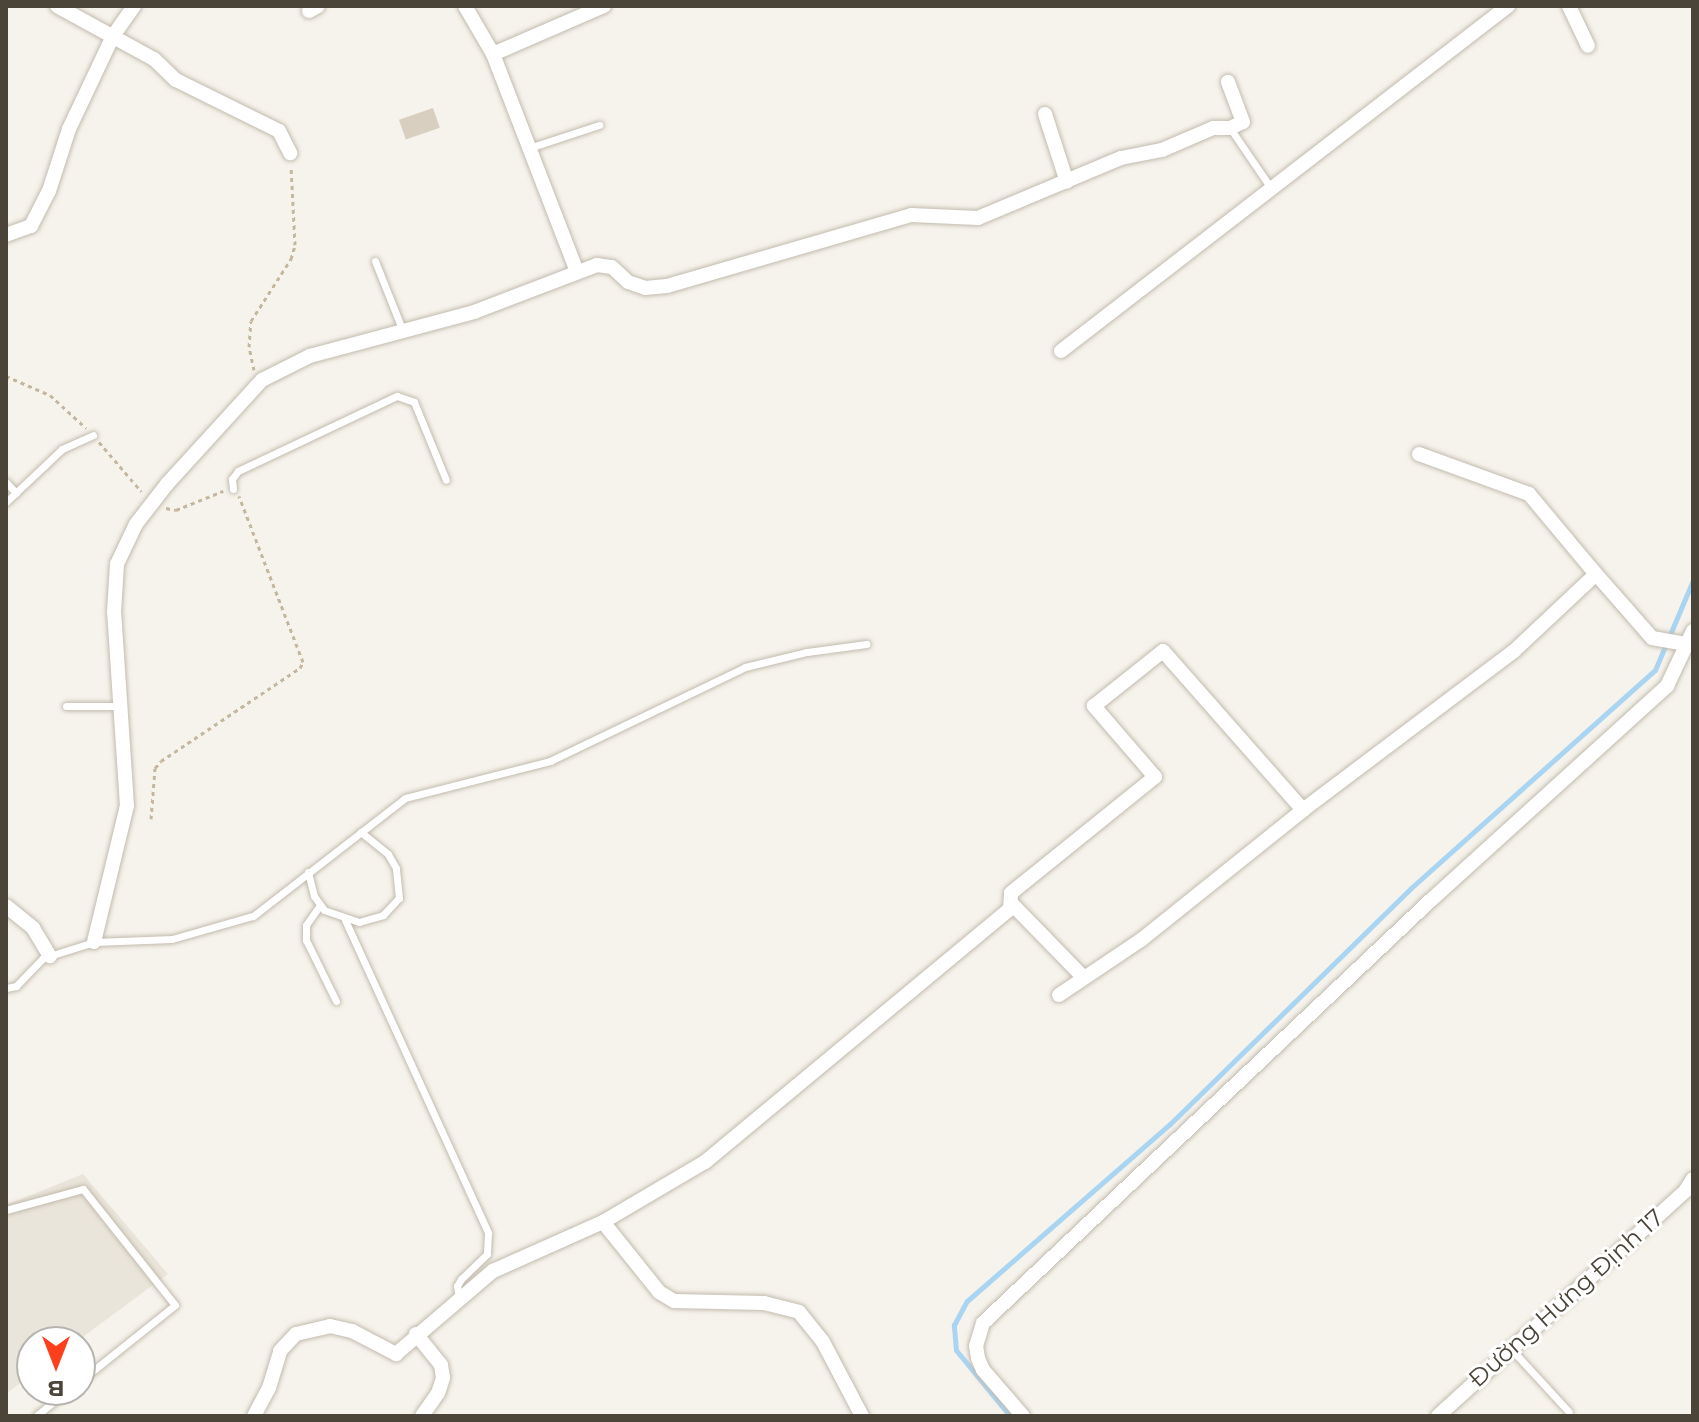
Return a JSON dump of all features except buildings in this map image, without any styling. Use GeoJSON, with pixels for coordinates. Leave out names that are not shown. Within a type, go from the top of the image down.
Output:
{"type":"FeatureCollection","features":[{"type":"Feature","properties":{"kind":"street"},"geometry":{"type":"LineString","coordinates":[[57,6],[154,59],[176,80],[279,131],[290,153]]}},
{"type":"Feature","properties":{"kind":"street"},"geometry":{"type":"LineString","coordinates":[[6,235],[31,226],[49,191],[69,129],[113,36],[134,6]]}},
{"type":"Feature","properties":{"kind":"street"},"geometry":{"type":"LineString","coordinates":[[465,6],[493,54],[577,272]]}},
{"type":"Feature","properties":{"kind":"street"},"geometry":{"type":"LineString","coordinates":[[493,54],[604,6]]}},
{"type":"Feature","properties":{"kind":"street"},"geometry":{"type":"LineString","coordinates":[[1061,351],[1508,6]]}},
{"type":"Feature","properties":{"kind":"street"},"geometry":{"type":"LineString","coordinates":[[1569,6],[1588,46]]}},
{"type":"Feature","properties":{"kind":"street"},"geometry":{"type":"LineString","coordinates":[[94,942],[127,806],[114,612],[117,564],[136,524],[258,385],[284,366],[310,356],[474,312],[597,265],[612,267],[628,282],[645,288],[667,286],[911,215],[978,218],[1130,155],[1162,150],[1218,126],[1230,128],[1244,119],[1228,82]]}},
{"type":"Feature","properties":{"kind":"street"},"geometry":{"type":"LineString","coordinates":[[1045,114],[1067,182]]}},
{"type":"Feature","properties":{"kind":"street"},"geometry":{"type":"LineString","coordinates":[[1023,1416],[983,1370],[976,1346],[983,1323],[1431,900],[1667,686],[1685,639],[1658,641],[1652,638],[1529,494],[1419,454]]}},
{"type":"Feature","properties":{"kind":"street"},"geometry":{"type":"LineString","coordinates":[[1059,995],[1141,940],[1303,810],[1514,651],[1596,574]]}},
{"type":"Feature","properties":{"kind":"street"},"geometry":{"type":"LineString","coordinates":[[1083,977],[1013,905],[1011,893],[1155,777],[1094,706],[1163,651],[1303,810]]}},
{"type":"Feature","properties":{"kind":"street"},"geometry":{"type":"LineString","coordinates":[[254,1416],[269,1388],[280,1351],[296,1334],[330,1326],[341,1328],[371,1338],[396,1354],[493,1271],[603,1222],[705,1162],[1013,905]]}},
{"type":"Feature","properties":{"kind":"street"},"geometry":{"type":"LineString","coordinates":[[6,906],[33,928],[50,956]]}},
{"type":"Feature","properties":{"kind":"street","name":"Đường Hưng Định 17"},"geometry":{"type":"LineString","coordinates":[[1438,1416],[1675,1201],[1693,1179]]}},
{"type":"Feature","properties":{"kind":"street"},"geometry":{"type":"LineString","coordinates":[[603,1222],[659,1292],[674,1301],[764,1303],[799,1312],[823,1342],[862,1416]]}},
{"type":"Feature","properties":{"kind":"street"},"geometry":{"type":"LineString","coordinates":[[416,1334],[441,1365],[443,1378],[438,1393],[422,1416]]}},
{"type":"Feature","properties":{"kind":"lane"},"geometry":{"type":"LineString","coordinates":[[529,148],[599,125]]}},
{"type":"Feature","properties":{"kind":"lane"},"geometry":{"type":"LineString","coordinates":[[1230,128],[1271,188]]}},
{"type":"Feature","properties":{"kind":"lane"},"geometry":{"type":"LineString","coordinates":[[375,261],[402,329]]}},
{"type":"Feature","properties":{"kind":"lane"},"geometry":{"type":"LineString","coordinates":[[233,489],[232,479],[238,471],[397,396],[414,402],[446,480]]}},
{"type":"Feature","properties":{"kind":"lane"},"geometry":{"type":"LineString","coordinates":[[6,502],[62,449],[93,435]]}},
{"type":"Feature","properties":{"kind":"lane"},"geometry":{"type":"LineString","coordinates":[[6,482],[16,493]]}},
{"type":"Feature","properties":{"kind":"lane"},"geometry":{"type":"LineString","coordinates":[[6,988],[16,986],[50,956],[94,942],[172,939],[253,916],[405,798],[550,761],[745,667],[807,652],[866,644]]}},
{"type":"Feature","properties":{"kind":"lane"},"geometry":{"type":"LineString","coordinates":[[66,706],[121,706]]}},
{"type":"Feature","properties":{"kind":"lane"},"geometry":{"type":"LineString","coordinates":[[308,872],[314,896],[320,905],[345,920],[370,921],[383,915],[399,898],[396,868],[388,854],[361,832]]}},
{"type":"Feature","properties":{"kind":"lane"},"geometry":{"type":"LineString","coordinates":[[320,905],[306,925],[306,940],[336,1001]]}},
{"type":"Feature","properties":{"kind":"lane"},"geometry":{"type":"LineString","coordinates":[[345,920],[488,1233],[487,1254],[457,1286],[460,1298]]}},
{"type":"Feature","properties":{"kind":"lane"},"geometry":{"type":"LineString","coordinates":[[6,1210],[83,1189],[175,1305],[96,1368]]}},
{"type":"Feature","properties":{"kind":"lane"},"geometry":{"type":"LineString","coordinates":[[1511,1348],[1569,1412]]}},
{"type":"Feature","properties":{"kind":"path"},"geometry":{"type":"LineString","coordinates":[[258,385],[249,347],[251,321],[291,259],[295,245],[290,153]]}},
{"type":"Feature","properties":{"kind":"path"},"geometry":{"type":"LineString","coordinates":[[6,376],[50,395],[93,435],[152,504],[176,510],[233,489],[241,499],[303,662],[300,668],[161,761],[155,768],[151,819]]}},
{"type":"Feature","properties":{"kind":"shaded area"},"geometry":{"type":"Polygon","coordinates":[[[83,1174],[168,1274],[96,1327],[16,1326],[16,1386],[6,1394],[6,1205],[83,1174]]]}},
{"type":"Feature","properties":{"kind":"waterway"},"geometry":{"type":"LineString","coordinates":[[1010,1416],[956,1350],[954,1325],[967,1301],[1170,1124],[1411,888],[1655,670],[1693,580]]}}]}
